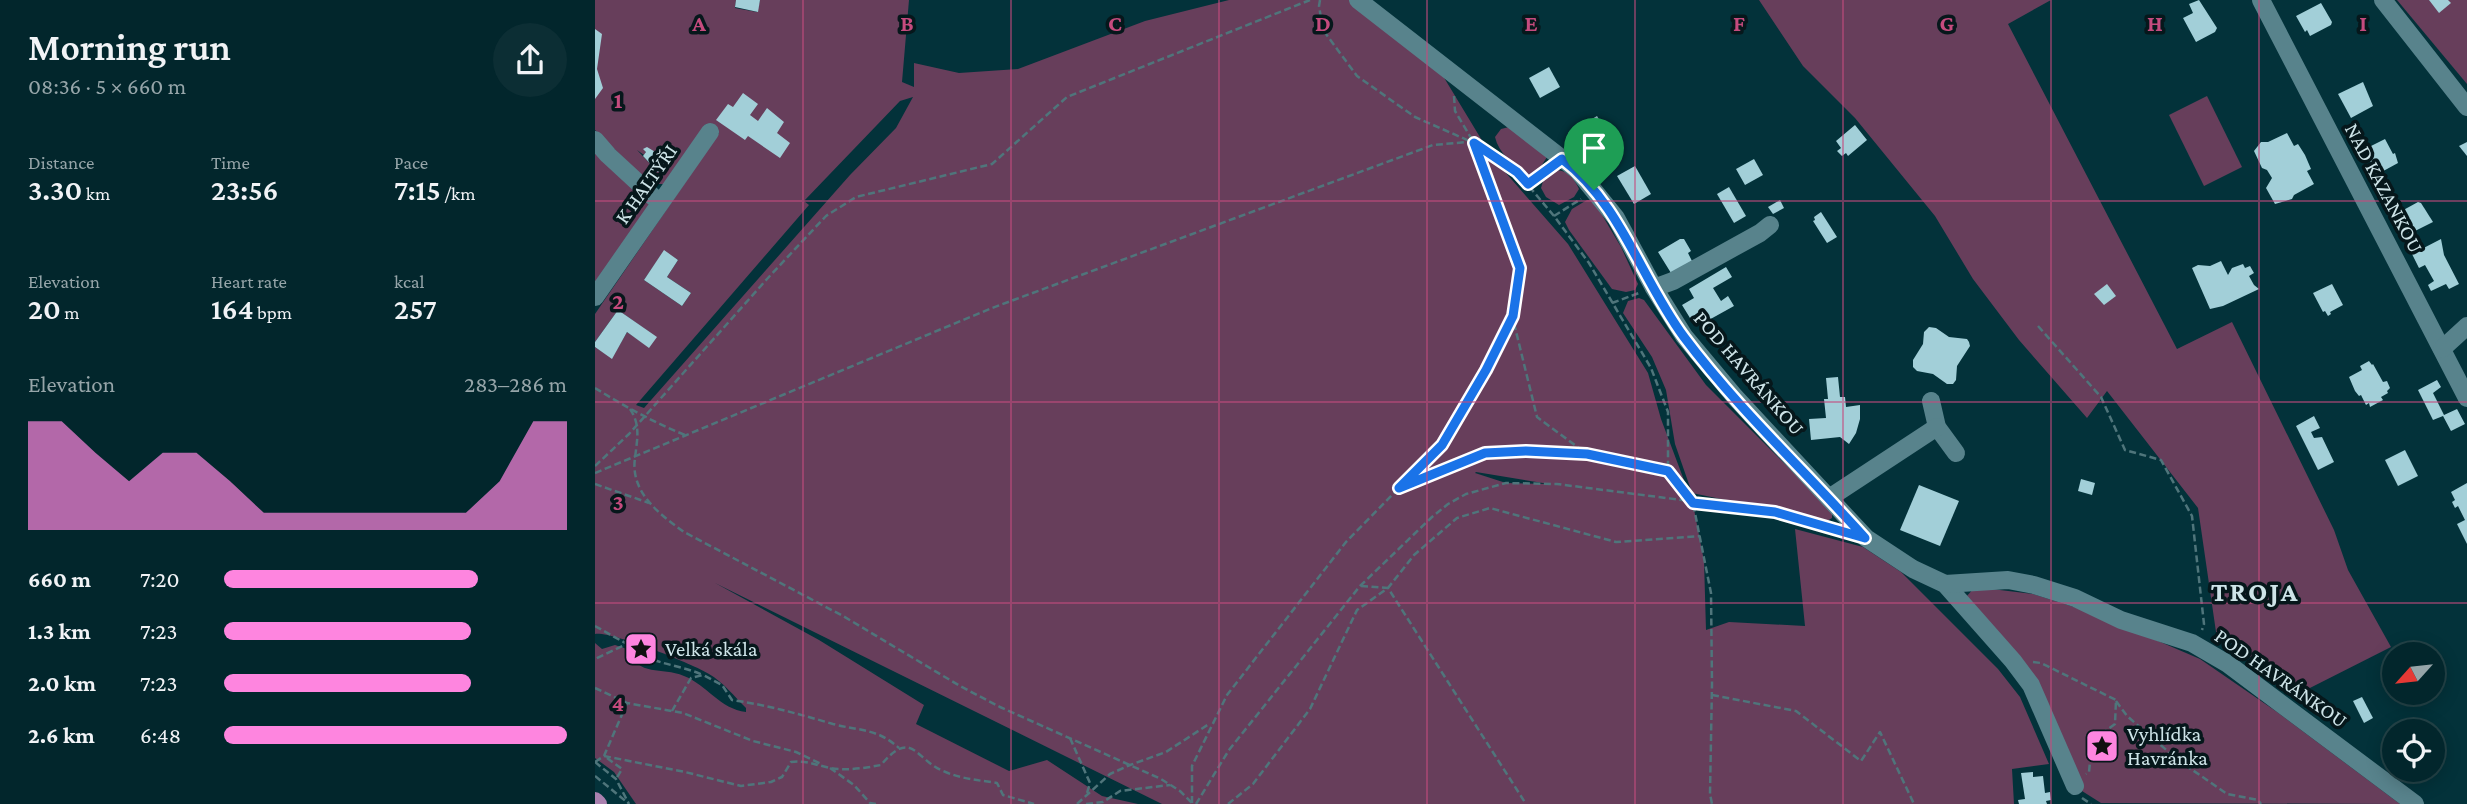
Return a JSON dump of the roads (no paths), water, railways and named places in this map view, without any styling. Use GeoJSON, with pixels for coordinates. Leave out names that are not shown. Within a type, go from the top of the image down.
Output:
{"type":"FeatureCollection","features":[{"type":"Feature","properties":{"kind":"street","name":"POD HAVRÁNKOU"},"geometry":{"type":"LineString","coordinates":[[1357,0],[1578,171],[1616,218],[1684,336],[1735,397],[1865,538],[1913,569],[1945,584],[2013,661],[2031,685],[2075,786]]}},
{"type":"Feature","properties":{"kind":"street","name":"NAD KAZANKOU"},"geometry":{"type":"LineString","coordinates":[[2261,0],[2467,398]]}},
{"type":"Feature","properties":{"kind":"street"},"geometry":{"type":"LineString","coordinates":[[2383,0],[2467,107]]}},
{"type":"Feature","properties":{"kind":"street","name":"K HALTÝŘI"},"geometry":{"type":"LineString","coordinates":[[595,297],[710,132]]}},
{"type":"Feature","properties":{"kind":"street"},"geometry":{"type":"LineString","coordinates":[[595,140],[660,203]]}},
{"type":"Feature","properties":{"kind":"street"},"geometry":{"type":"LineString","coordinates":[[1654,288],[1673,282],[1770,225]]}},
{"type":"Feature","properties":{"kind":"street"},"geometry":{"type":"LineString","coordinates":[[2442,349],[2467,326]]}},
{"type":"Feature","properties":{"kind":"street"},"geometry":{"type":"LineString","coordinates":[[1931,401],[1937,427],[1956,453]]}},
{"type":"Feature","properties":{"kind":"street"},"geometry":{"type":"LineString","coordinates":[[1829,498],[1937,427]]}},
{"type":"Feature","properties":{"kind":"street","name":"POD HAVRÁNKOU"},"geometry":{"type":"LineString","coordinates":[[1945,584],[2008,580],[2034,585],[2075,597],[2121,620],[2198,646],[2258,685],[2415,804]]}},
{"type":"Feature","properties":{"kind":"place","name":"Velká skála"},"geometry":{"type":"Point","coordinates":[641,649]}},
{"type":"Feature","properties":{"kind":"place","name":"Vyhlídka Havránka"},"geometry":{"type":"Point","coordinates":[2102,746]}},
{"type":"Feature","properties":{"kind":"district","name":"TROJA"},"geometry":{"type":"Point","coordinates":[2255,591]}}]}
